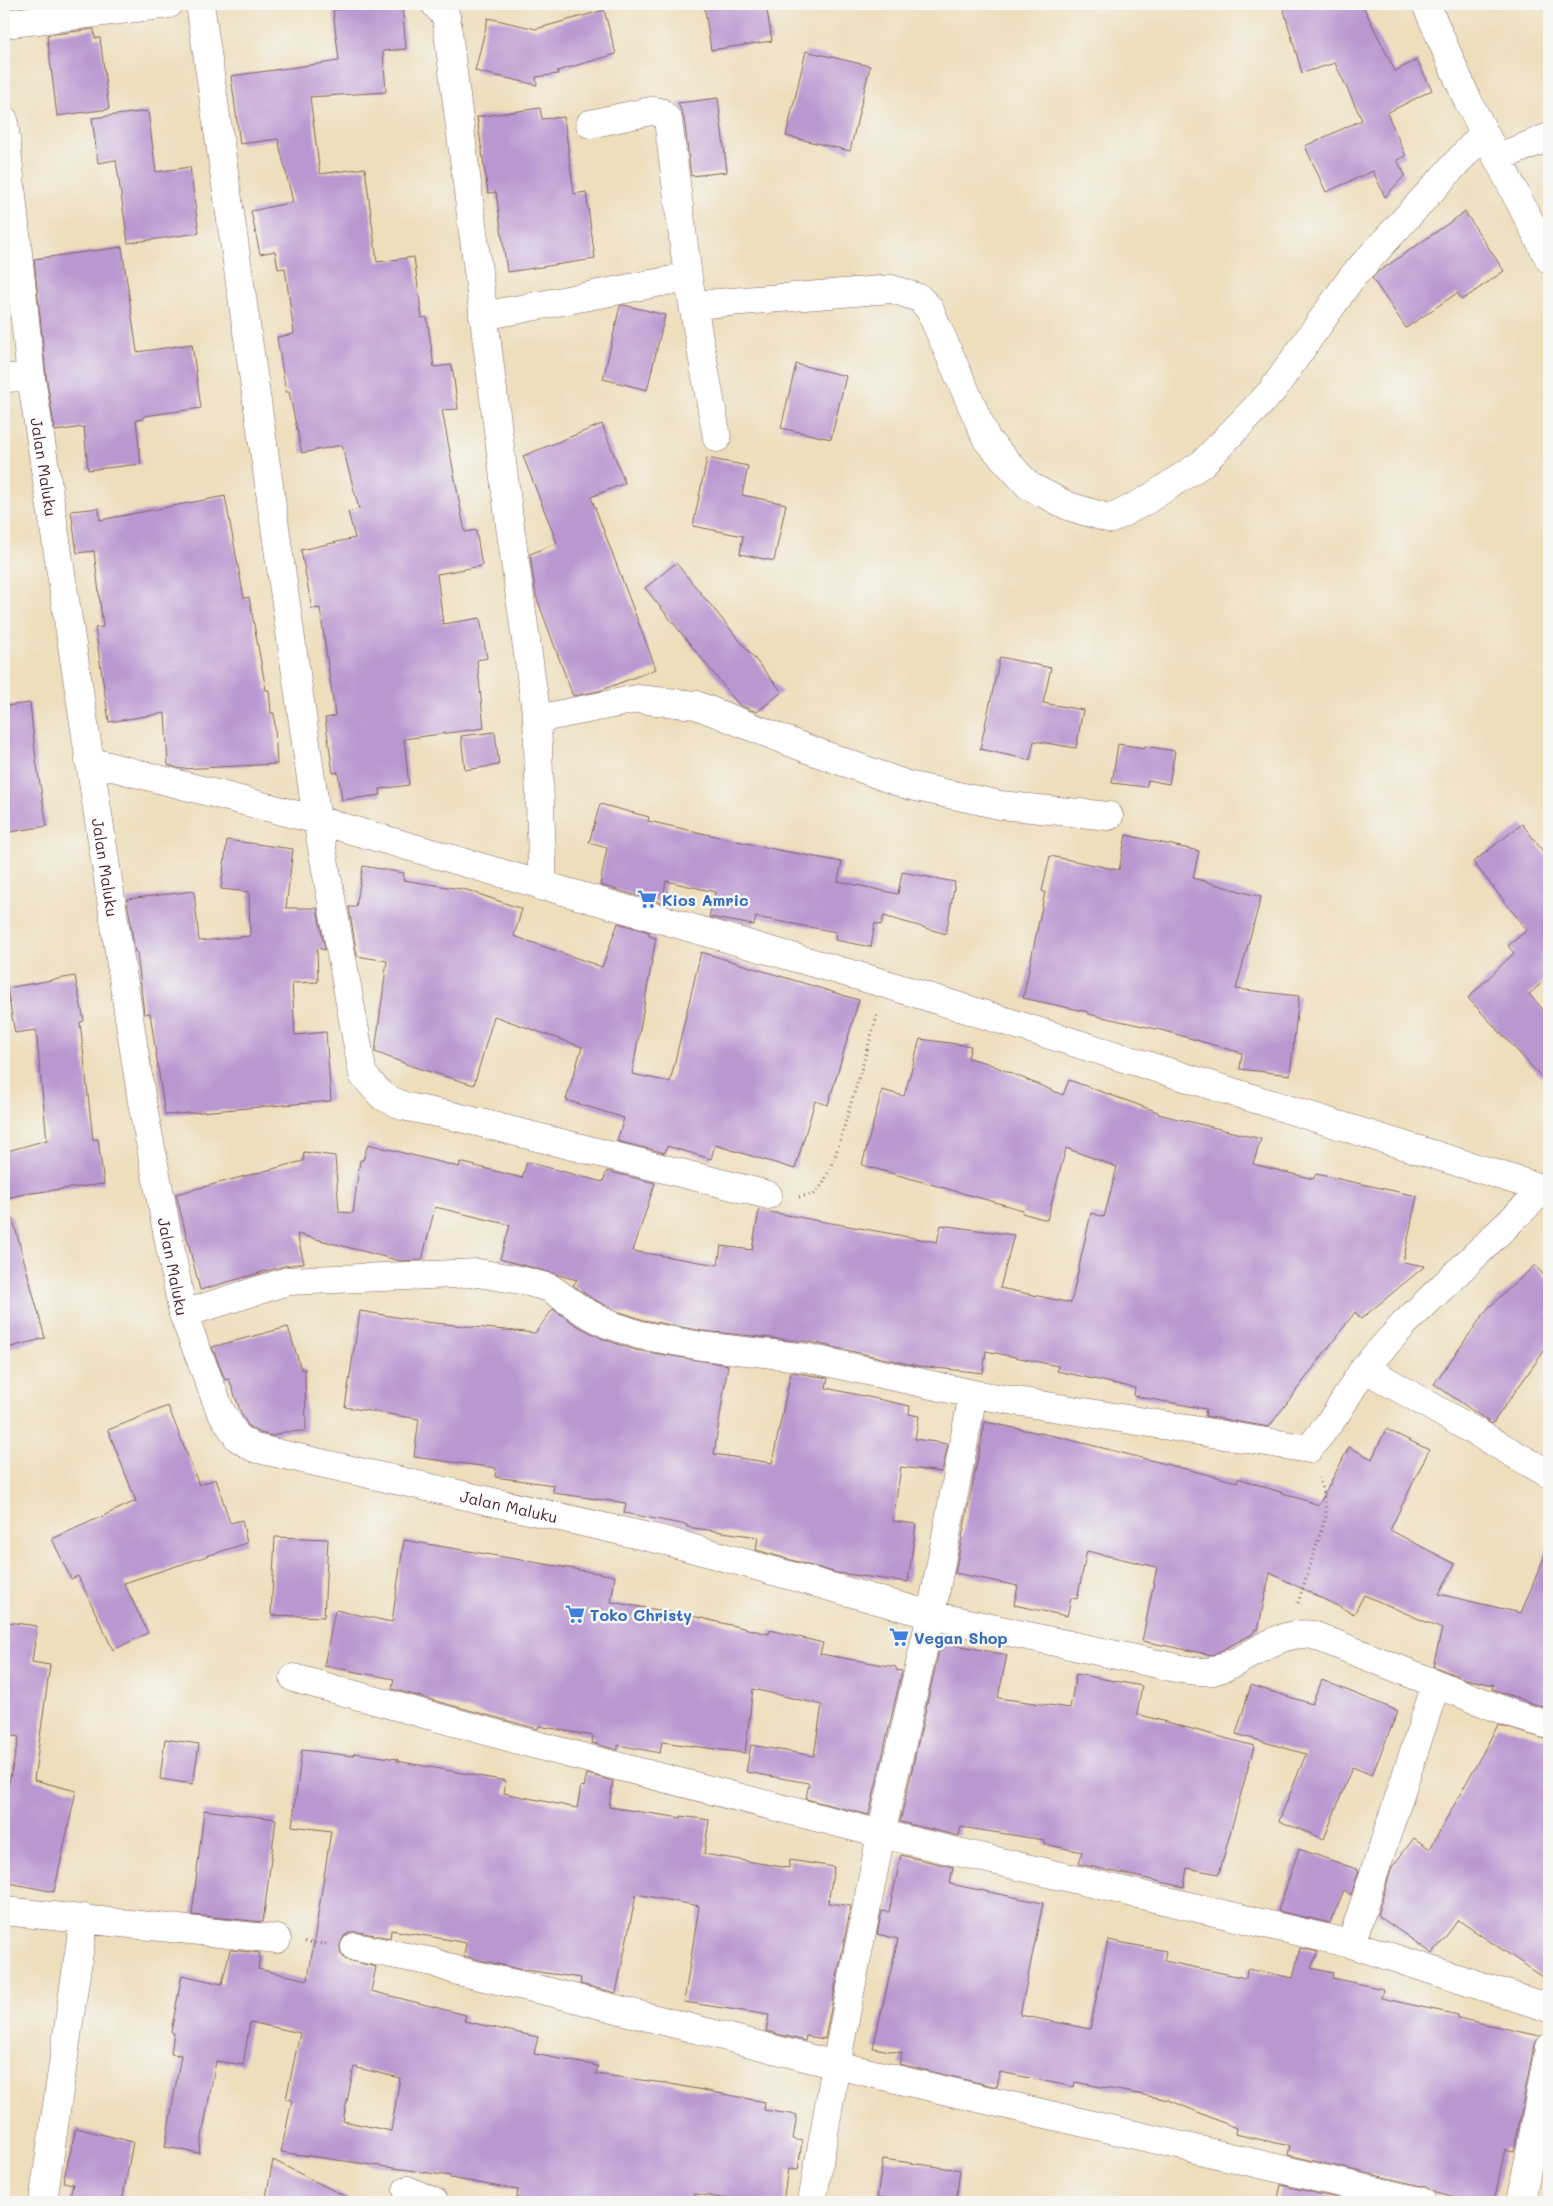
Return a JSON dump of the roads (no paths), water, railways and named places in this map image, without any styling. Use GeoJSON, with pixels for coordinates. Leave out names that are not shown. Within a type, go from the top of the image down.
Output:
{"type":"FeatureCollection","features":[{"type":"Feature","properties":{"kind":"street"},"geometry":{"type":"LineString","coordinates":[[4,24],[169,4]]}},
{"type":"Feature","properties":{"kind":"street"},"geometry":{"type":"LineString","coordinates":[[200,4],[317,820],[363,1076],[382,1096],[403,1106],[457,1117],[768,1195]]}},
{"type":"Feature","properties":{"kind":"street"},"geometry":{"type":"LineString","coordinates":[[435,4],[446,16],[483,316],[537,719],[543,887]]}},
{"type":"Feature","properties":{"kind":"street"},"geometry":{"type":"LineString","coordinates":[[1426,4],[1467,99],[1549,259]]}},
{"type":"Feature","properties":{"kind":"street"},"geometry":{"type":"LineString","coordinates":[[590,124],[651,111],[660,112],[668,120],[688,277],[717,438]]}},
{"type":"Feature","properties":{"kind":"street","name":"Jalan Maluku"},"geometry":{"type":"LineString","coordinates":[[4,120],[31,377],[142,1102],[182,1314],[220,1410],[238,1438],[254,1448],[666,1541],[930,1615],[1180,1669],[1210,1672],[1232,1663],[1269,1643],[1300,1633],[1313,1635],[1436,1684]]}},
{"type":"Feature","properties":{"kind":"street"},"geometry":{"type":"LineString","coordinates":[[693,305],[892,289],[919,298],[928,308],[986,440],[1030,486],[1068,506],[1111,519],[1147,500],[1203,463],[1272,391],[1352,277],[1484,133]]}},
{"type":"Feature","properties":{"kind":"street"},"geometry":{"type":"LineString","coordinates":[[1496,158],[1549,137]]}},
{"type":"Feature","properties":{"kind":"street"},"geometry":{"type":"LineString","coordinates":[[483,316],[688,277]]}},
{"type":"Feature","properties":{"kind":"street"},"geometry":{"type":"LineString","coordinates":[[4,378],[31,377]]}},
{"type":"Feature","properties":{"kind":"street"},"geometry":{"type":"LineString","coordinates":[[537,719],[637,699],[696,705],[805,748],[907,785],[1000,805],[1109,816]]}},
{"type":"Feature","properties":{"kind":"street"},"geometry":{"type":"LineString","coordinates":[[89,761],[317,820],[543,887],[886,984],[1546,1186],[1404,1324],[1364,1368],[1336,1414],[1309,1448],[972,1394],[808,1358],[701,1346],[640,1336],[608,1324],[583,1311],[550,1288],[520,1280],[478,1273],[288,1281],[182,1314]]}},
{"type":"Feature","properties":{"kind":"street"},"geometry":{"type":"LineString","coordinates":[[1364,1368],[1549,1474]]}},
{"type":"Feature","properties":{"kind":"street"},"geometry":{"type":"LineString","coordinates":[[812,2202],[836,2064],[881,1834],[930,1615],[972,1394]]}},
{"type":"Feature","properties":{"kind":"street"},"geometry":{"type":"LineString","coordinates":[[294,1678],[542,1746],[881,1834],[1351,1944],[1549,2008]]}},
{"type":"Feature","properties":{"kind":"street"},"geometry":{"type":"LineString","coordinates":[[1351,1944],[1436,1684],[1516,1715],[1549,1725]]}},
{"type":"Feature","properties":{"kind":"street"},"geometry":{"type":"LineString","coordinates":[[4,1911],[277,1939]]}},
{"type":"Feature","properties":{"kind":"street"},"geometry":{"type":"LineString","coordinates":[[43,2202],[84,1918]]}},
{"type":"Feature","properties":{"kind":"street"},"geometry":{"type":"LineString","coordinates":[[355,1947],[433,1962],[458,1971],[550,1992],[836,2064],[1422,2202]]}},
{"type":"Feature","properties":{"kind":"street"},"geometry":{"type":"LineString","coordinates":[[1521,2202],[1549,2048]]}},
{"type":"Feature","properties":{"kind":"street"},"geometry":{"type":"LineString","coordinates":[[407,2190],[434,2202]]}},
{"type":"Feature","properties":{"kind":"place","name":"Kios Amric"},"geometry":{"type":"Point","coordinates":[647,899]}},
{"type":"Feature","properties":{"kind":"place","name":"Toko Christy"},"geometry":{"type":"Point","coordinates":[575,1614]}},
{"type":"Feature","properties":{"kind":"place","name":"Vegan Shop"},"geometry":{"type":"Point","coordinates":[899,1637]}}]}
